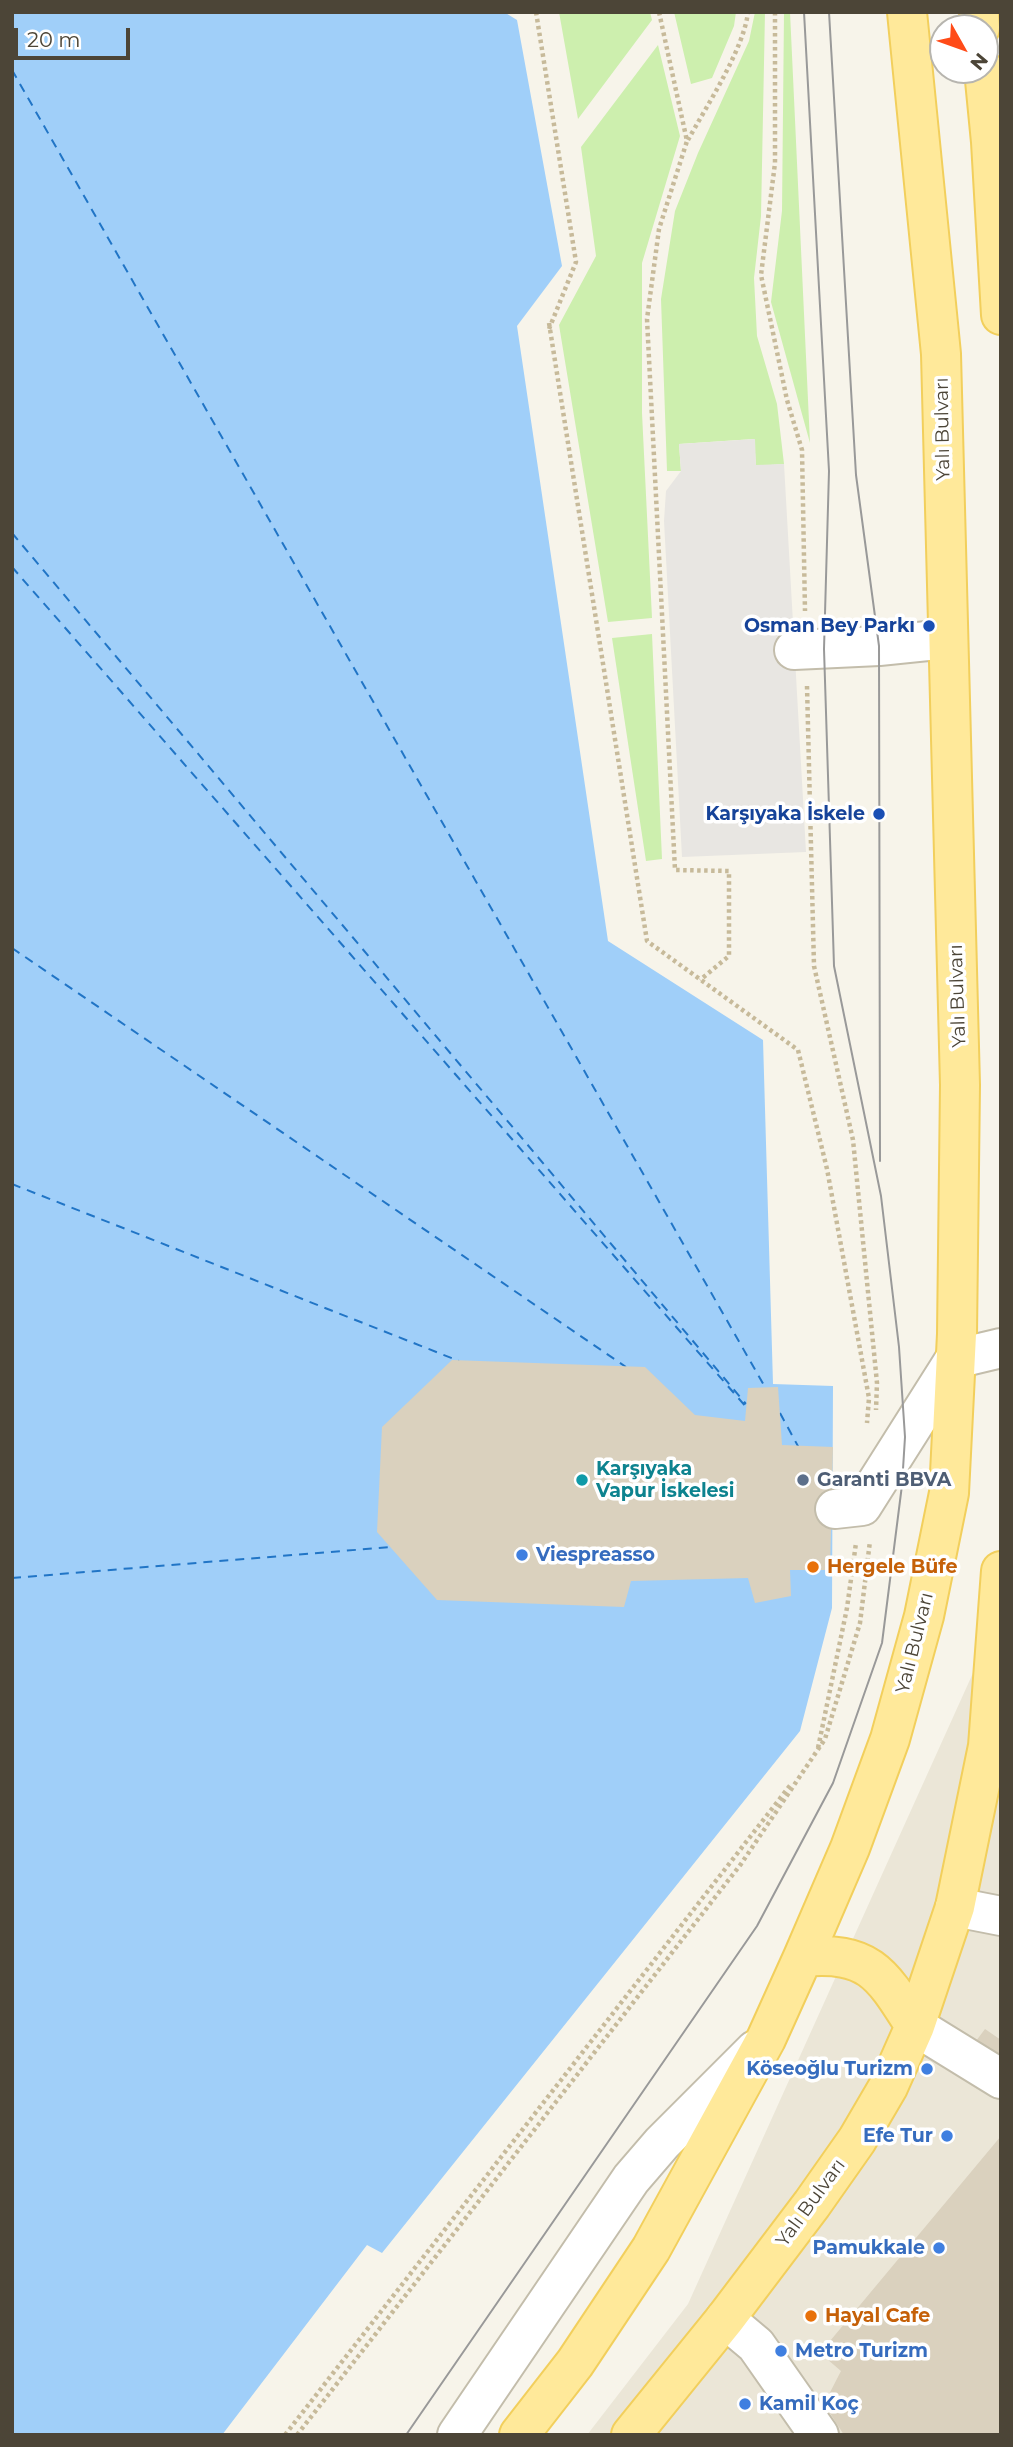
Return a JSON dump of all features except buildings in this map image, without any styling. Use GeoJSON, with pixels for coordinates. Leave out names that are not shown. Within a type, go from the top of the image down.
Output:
{"type":"FeatureCollection","features":[{"type":"Feature","properties":{"kind":"main road","name":"Yalı Bulvarı"},"geometry":{"type":"LineString","coordinates":[[519,2435],[575,2363],[651,2249],[766,2039],[850,1848],[890,1739],[924,1616],[949,1493],[956,1359],[960,1085],[941,354],[906,12]]}},
{"type":"Feature","properties":{"kind":"main road"},"geometry":{"type":"LineString","coordinates":[[985,84],[1001,315]]}},
{"type":"Feature","properties":{"kind":"main road","name":"Yalı Bulvarı"},"geometry":{"type":"LineString","coordinates":[[631,2435],[725,2319],[857,2140],[888,2087],[915,2026],[955,1907],[988,1746],[1001,1571]]}},
{"type":"Feature","properties":{"kind":"main road"},"geometry":{"type":"LineString","coordinates":[[795,1974],[830,1955],[863,1962],[889,1985],[915,2026]]}},
{"type":"Feature","properties":{"kind":"street"},"geometry":{"type":"LineString","coordinates":[[800,650],[947,639]]}},
{"type":"Feature","properties":{"kind":"street"},"geometry":{"type":"LineString","coordinates":[[856,1501],[956,1359],[1001,1348]]}},
{"type":"Feature","properties":{"kind":"street"},"geometry":{"type":"LineString","coordinates":[[955,1907],[1001,1916]]}},
{"type":"Feature","properties":{"kind":"street"},"geometry":{"type":"LineString","coordinates":[[915,2026],[1001,2079]]}},
{"type":"Feature","properties":{"kind":"street"},"geometry":{"type":"LineString","coordinates":[[457,2435],[631,2179],[662,2143],[766,2039]]}},
{"type":"Feature","properties":{"kind":"street"},"geometry":{"type":"LineString","coordinates":[[725,2319],[756,2345],[819,2435]]}},
{"type":"Feature","properties":{"kind":"path"},"geometry":{"type":"LineString","coordinates":[[536,12],[576,261],[549,326],[647,941],[798,1050],[827,1169],[869,1398],[867,1425]]}},
{"type":"Feature","properties":{"kind":"path"},"geometry":{"type":"LineString","coordinates":[[659,12],[687,141]]}},
{"type":"Feature","properties":{"kind":"path"},"geometry":{"type":"LineString","coordinates":[[700,979],[729,956],[729,871],[675,870],[647,319],[659,229],[687,141],[724,75],[747,23],[748,12]]}},
{"type":"Feature","properties":{"kind":"path"},"geometry":{"type":"LineString","coordinates":[[775,12],[775,163],[761,275],[787,400],[802,450],[800,650],[814,966],[853,1140],[877,1383],[875,1423]]}},
{"type":"Feature","properties":{"kind":"path"},"geometry":{"type":"LineString","coordinates":[[285,2435],[817,1752],[846,1608],[856,1501]]}},
{"type":"Feature","properties":{"kind":"path"},"geometry":{"type":"LineString","coordinates":[[297,2435],[741,1864],[825,1739],[860,1623],[870,1546],[856,1501]]}},
{"type":"Feature","properties":{"kind":"shaded area"},"geometry":{"type":"Polygon","coordinates":[[[755,439],[756,465],[784,464],[806,852],[682,857],[664,521],[666,491],[681,471],[679,444],[755,439]]]}},
{"type":"Feature","properties":{"kind":"shaded area"},"geometry":{"type":"Polygon","coordinates":[[[987,1642],[1001,1657],[1001,2435],[587,2435],[688,2304],[987,1642]]]}},
{"type":"Feature","properties":{"kind":"green space"},"geometry":{"type":"Polygon","coordinates":[[[559,12],[650,12],[652,20],[578,119],[559,12]]]}},
{"type":"Feature","properties":{"kind":"green space"},"geometry":{"type":"Polygon","coordinates":[[[674,12],[736,12],[734,26],[712,78],[691,84],[674,12]]]}},
{"type":"Feature","properties":{"kind":"green space"},"geometry":{"type":"Polygon","coordinates":[[[755,12],[765,12],[761,216],[754,278],[757,336],[777,404],[784,464],[756,466],[754,439],[679,444],[681,471],[667,471],[661,299],[675,211],[749,41],[755,12]]]}},
{"type":"Feature","properties":{"kind":"green space"},"geometry":{"type":"Polygon","coordinates":[[[784,12],[790,12],[810,443],[771,302],[782,211],[784,12]]]}},
{"type":"Feature","properties":{"kind":"green space"},"geometry":{"type":"Polygon","coordinates":[[[658,45],[680,136],[642,263],[642,413],[652,618],[608,622],[559,325],[596,256],[581,147],[658,45]]]}},
{"type":"Feature","properties":{"kind":"green space"},"geometry":{"type":"Polygon","coordinates":[[[652,634],[662,859],[646,861],[612,638],[652,634]]]}},
{"type":"Feature","properties":{"kind":"water"},"geometry":{"type":"Polygon","coordinates":[[[12,12],[504,12],[517,20],[562,266],[517,326],[608,941],[763,1040],[773,1384],[833,1386],[832,1608],[800,1731],[382,2253],[367,2245],[222,2435],[12,2435],[12,12]]]}},
{"type":"Feature","properties":{"kind":"ferry route"},"geometry":{"type":"LineString","coordinates":[[12,70],[765,1387]]}},
{"type":"Feature","properties":{"kind":"ferry route"},"geometry":{"type":"LineString","coordinates":[[12,533],[746,1404]]}},
{"type":"Feature","properties":{"kind":"ferry route"},"geometry":{"type":"LineString","coordinates":[[12,567],[747,1408]]}},
{"type":"Feature","properties":{"kind":"ferry route"},"geometry":{"type":"LineString","coordinates":[[12,948],[626,1367]]}},
{"type":"Feature","properties":{"kind":"ferry route"},"geometry":{"type":"LineString","coordinates":[[12,1184],[459,1361]]}},
{"type":"Feature","properties":{"kind":"ferry route"},"geometry":{"type":"LineString","coordinates":[[780,1413],[799,1448]]}},
{"type":"Feature","properties":{"kind":"ferry route"},"geometry":{"type":"LineString","coordinates":[[12,1578],[391,1547]]}},
{"type":"Feature","properties":{"kind":"tram line"},"geometry":{"type":"LineString","coordinates":[[406,2435],[757,1926],[833,1783],[882,1643],[902,1485],[905,1437],[899,1347],[881,1196],[834,966],[824,649],[829,471],[804,12]]}},
{"type":"Feature","properties":{"kind":"tram line"},"geometry":{"type":"LineString","coordinates":[[829,12],[856,475],[879,646],[880,1161]]}},
{"type":"Feature","properties":{"kind":"place","name":"Osman Bey Parkı"},"geometry":{"type":"Point","coordinates":[929,626]}},
{"type":"Feature","properties":{"kind":"place","name":"Karşıyaka İskele"},"geometry":{"type":"Point","coordinates":[879,814]}},
{"type":"Feature","properties":{"kind":"place","name":"Karşıyaka Vapur İskelesi"},"geometry":{"type":"Point","coordinates":[582,1480]}},
{"type":"Feature","properties":{"kind":"place","name":"Garanti BBVA"},"geometry":{"type":"Point","coordinates":[803,1480]}},
{"type":"Feature","properties":{"kind":"place","name":"Viespreasso"},"geometry":{"type":"Point","coordinates":[522,1555]}},
{"type":"Feature","properties":{"kind":"place","name":"Hergele Büfe"},"geometry":{"type":"Point","coordinates":[813,1567]}},
{"type":"Feature","properties":{"kind":"place","name":"Köseoğlu Turizm"},"geometry":{"type":"Point","coordinates":[927,2069]}},
{"type":"Feature","properties":{"kind":"place","name":"Efe Tur"},"geometry":{"type":"Point","coordinates":[947,2136]}},
{"type":"Feature","properties":{"kind":"place","name":"Pamukkale"},"geometry":{"type":"Point","coordinates":[939,2248]}},
{"type":"Feature","properties":{"kind":"place","name":"Hayal Cafe"},"geometry":{"type":"Point","coordinates":[811,2316]}},
{"type":"Feature","properties":{"kind":"place","name":"Metro Turizm"},"geometry":{"type":"Point","coordinates":[781,2351]}},
{"type":"Feature","properties":{"kind":"place","name":"Kamil Koç"},"geometry":{"type":"Point","coordinates":[745,2404]}}]}
